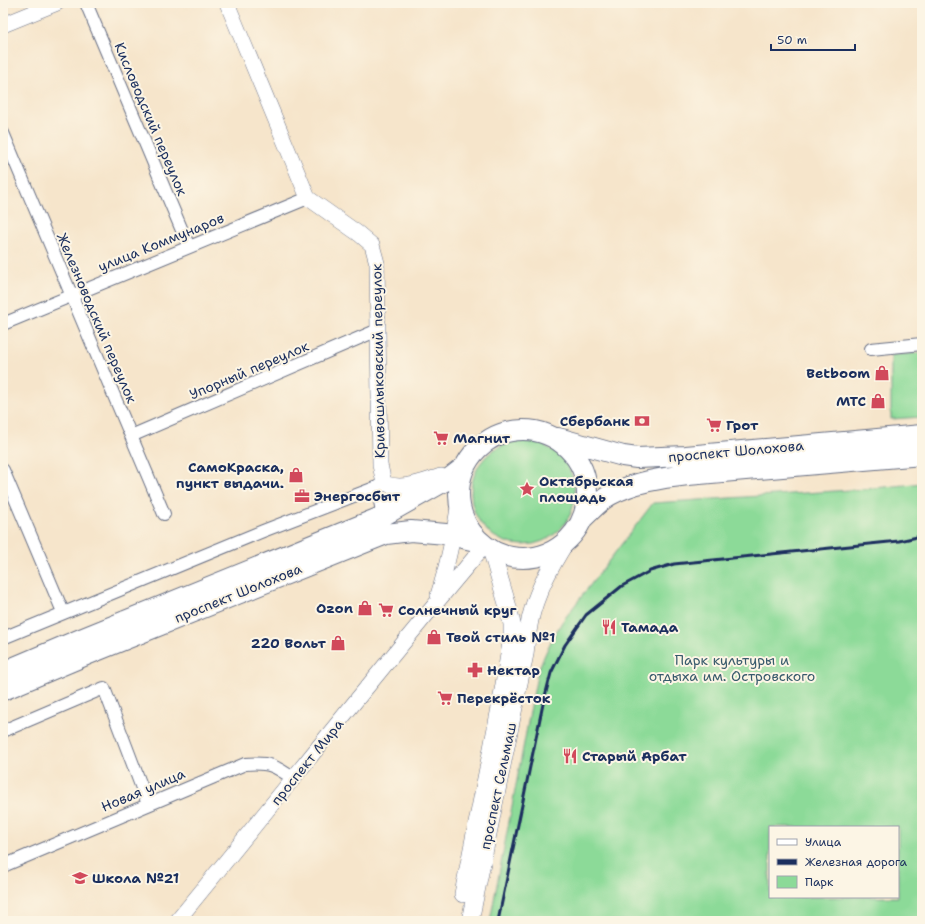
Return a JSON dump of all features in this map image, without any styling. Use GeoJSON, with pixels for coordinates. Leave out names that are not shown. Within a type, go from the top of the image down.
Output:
{"type":"FeatureCollection","features":[{"type":"Feature","properties":{"kind":"main road"},"geometry":{"type":"LineString","coordinates":[[519,429],[533,430],[553,437],[565,445],[574,455],[584,475],[587,487],[586,502],[582,519],[575,531],[566,540],[548,553],[529,557],[514,557],[501,554],[485,545],[470,530],[466,523],[459,502],[457,473],[482,443],[505,432],[519,429]]}},
{"type":"Feature","properties":{"kind":"main road","name":"проспект Шолохова"},"geometry":{"type":"LineString","coordinates":[[553,437],[623,456],[637,458],[686,456],[922,434]]}},
{"type":"Feature","properties":{"kind":"main road","name":"проспект Шолохова"},"geometry":{"type":"LineString","coordinates":[[582,519],[609,495],[653,480],[688,475],[922,454]]}},
{"type":"Feature","properties":{"kind":"main road","name":"проспект Шолохова"},"geometry":{"type":"LineString","coordinates":[[3,672],[383,516],[457,473]]}},
{"type":"Feature","properties":{"kind":"main road","name":"проспект Шолохова"},"geometry":{"type":"LineString","coordinates":[[3,690],[386,534],[411,531],[454,536],[485,545]]}},
{"type":"Feature","properties":{"kind":"main road","name":"проспект Сельмаш"},"geometry":{"type":"LineString","coordinates":[[470,921],[525,654],[530,620],[542,585],[566,540]]}},
{"type":"Feature","properties":{"kind":"main road","name":"проспект Сельмаш"},"geometry":{"type":"LineString","coordinates":[[458,921],[500,708],[512,637],[512,624],[508,608],[485,545]]}},
{"type":"Feature","properties":{"kind":"street"},"geometry":{"type":"LineString","coordinates":[[3,25],[57,3]]}},
{"type":"Feature","properties":{"kind":"street","name":"Кисловодский переулок"},"geometry":{"type":"LineString","coordinates":[[86,3],[189,247]]}},
{"type":"Feature","properties":{"kind":"street"},"geometry":{"type":"LineString","coordinates":[[227,3],[308,198]]}},
{"type":"Feature","properties":{"kind":"street","name":"Железноводский переулок"},"geometry":{"type":"LineString","coordinates":[[3,133],[164,514]]}},
{"type":"Feature","properties":{"kind":"street","name":"улица Коммунаров"},"geometry":{"type":"LineString","coordinates":[[3,324],[308,198]]}},
{"type":"Feature","properties":{"kind":"street","name":"Кривошлыковский переулок"},"geometry":{"type":"LineString","coordinates":[[308,198],[372,245],[377,263],[381,485]]}},
{"type":"Feature","properties":{"kind":"street","name":"Упорный переулок"},"geometry":{"type":"LineString","coordinates":[[131,436],[378,330]]}},
{"type":"Feature","properties":{"kind":"street"},"geometry":{"type":"LineString","coordinates":[[871,348],[922,344]]}},
{"type":"Feature","properties":{"kind":"street"},"geometry":{"type":"LineString","coordinates":[[3,470],[63,612]]}},
{"type":"Feature","properties":{"kind":"street"},"geometry":{"type":"LineString","coordinates":[[3,638],[63,612],[263,531],[381,485],[403,486],[457,473]]}},
{"type":"Feature","properties":{"kind":"street"},"geometry":{"type":"LineString","coordinates":[[381,485],[383,516]]}},
{"type":"Feature","properties":{"kind":"street","name":"проспект Мира"},"geometry":{"type":"LineString","coordinates":[[435,603],[446,572],[454,536],[459,502]]}},
{"type":"Feature","properties":{"kind":"street","name":"проспект Мира"},"geometry":{"type":"LineString","coordinates":[[178,921],[435,603],[485,545]]}},
{"type":"Feature","properties":{"kind":"street"},"geometry":{"type":"LineString","coordinates":[[3,731],[104,688],[148,804]]}},
{"type":"Feature","properties":{"kind":"street","name":"Новая улица"},"geometry":{"type":"LineString","coordinates":[[3,866],[244,764],[261,763],[276,767],[294,779]]}},
{"type":"Feature","properties":{"kind":"green space"},"geometry":{"type":"Polygon","coordinates":[[[922,353],[922,417],[891,419],[891,355],[922,353]]]}},
{"type":"Feature","properties":{"kind":"green space"},"geometry":{"type":"Polygon","coordinates":[[[523,441],[543,445],[560,456],[571,473],[575,493],[571,513],[560,530],[543,541],[523,545],[503,541],[486,530],[475,513],[471,493],[475,473],[486,456],[503,445],[523,441]]]}},
{"type":"Feature","properties":{"kind":"green space","name":"Парк культуры и отдыха им. Островского"},"geometry":{"type":"Polygon","coordinates":[[[922,483],[922,921],[490,921],[538,670],[552,639],[562,622],[653,503],[866,489],[922,483]]]}},
{"type":"Feature","properties":{"kind":"railway"},"geometry":{"type":"LineString","coordinates":[[498,921],[543,704],[551,673],[565,645],[586,615],[622,586],[650,571],[674,564],[899,541],[922,536]]}},
{"type":"Feature","properties":{"kind":"place","name":"Betboom"},"geometry":{"type":"Point","coordinates":[882,373]}},
{"type":"Feature","properties":{"kind":"place","name":"МТС"},"geometry":{"type":"Point","coordinates":[878,401]}},
{"type":"Feature","properties":{"kind":"place","name":"Сбербанк"},"geometry":{"type":"Point","coordinates":[642,421]}},
{"type":"Feature","properties":{"kind":"place","name":"Грот"},"geometry":{"type":"Point","coordinates":[714,425]}},
{"type":"Feature","properties":{"kind":"place","name":"Магнит"},"geometry":{"type":"Point","coordinates":[441,438]}},
{"type":"Feature","properties":{"kind":"place","name":"СамоКраска, пункт выдачи."},"geometry":{"type":"Point","coordinates":[296,475]}},
{"type":"Feature","properties":{"kind":"place","name":"Октябрьская площадь"},"geometry":{"type":"Point","coordinates":[527,489]}},
{"type":"Feature","properties":{"kind":"place","name":"Энергосбыт"},"geometry":{"type":"Point","coordinates":[302,496]}},
{"type":"Feature","properties":{"kind":"place","name":"Ozon"},"geometry":{"type":"Point","coordinates":[365,608]}},
{"type":"Feature","properties":{"kind":"place","name":"Солнечный круг"},"geometry":{"type":"Point","coordinates":[386,610]}},
{"type":"Feature","properties":{"kind":"place","name":"Тамада"},"geometry":{"type":"Point","coordinates":[609,627]}},
{"type":"Feature","properties":{"kind":"place","name":"Твой стиль №1"},"geometry":{"type":"Point","coordinates":[434,637]}},
{"type":"Feature","properties":{"kind":"place","name":"220 Вольт"},"geometry":{"type":"Point","coordinates":[338,643]}},
{"type":"Feature","properties":{"kind":"place","name":"Нектар"},"geometry":{"type":"Point","coordinates":[475,670]}},
{"type":"Feature","properties":{"kind":"place","name":"Перекрёсток"},"geometry":{"type":"Point","coordinates":[445,698]}},
{"type":"Feature","properties":{"kind":"place","name":"Старый Арбат"},"geometry":{"type":"Point","coordinates":[570,756]}},
{"type":"Feature","properties":{"kind":"place","name":"Школа №21"},"geometry":{"type":"Point","coordinates":[80,878]}}]}
